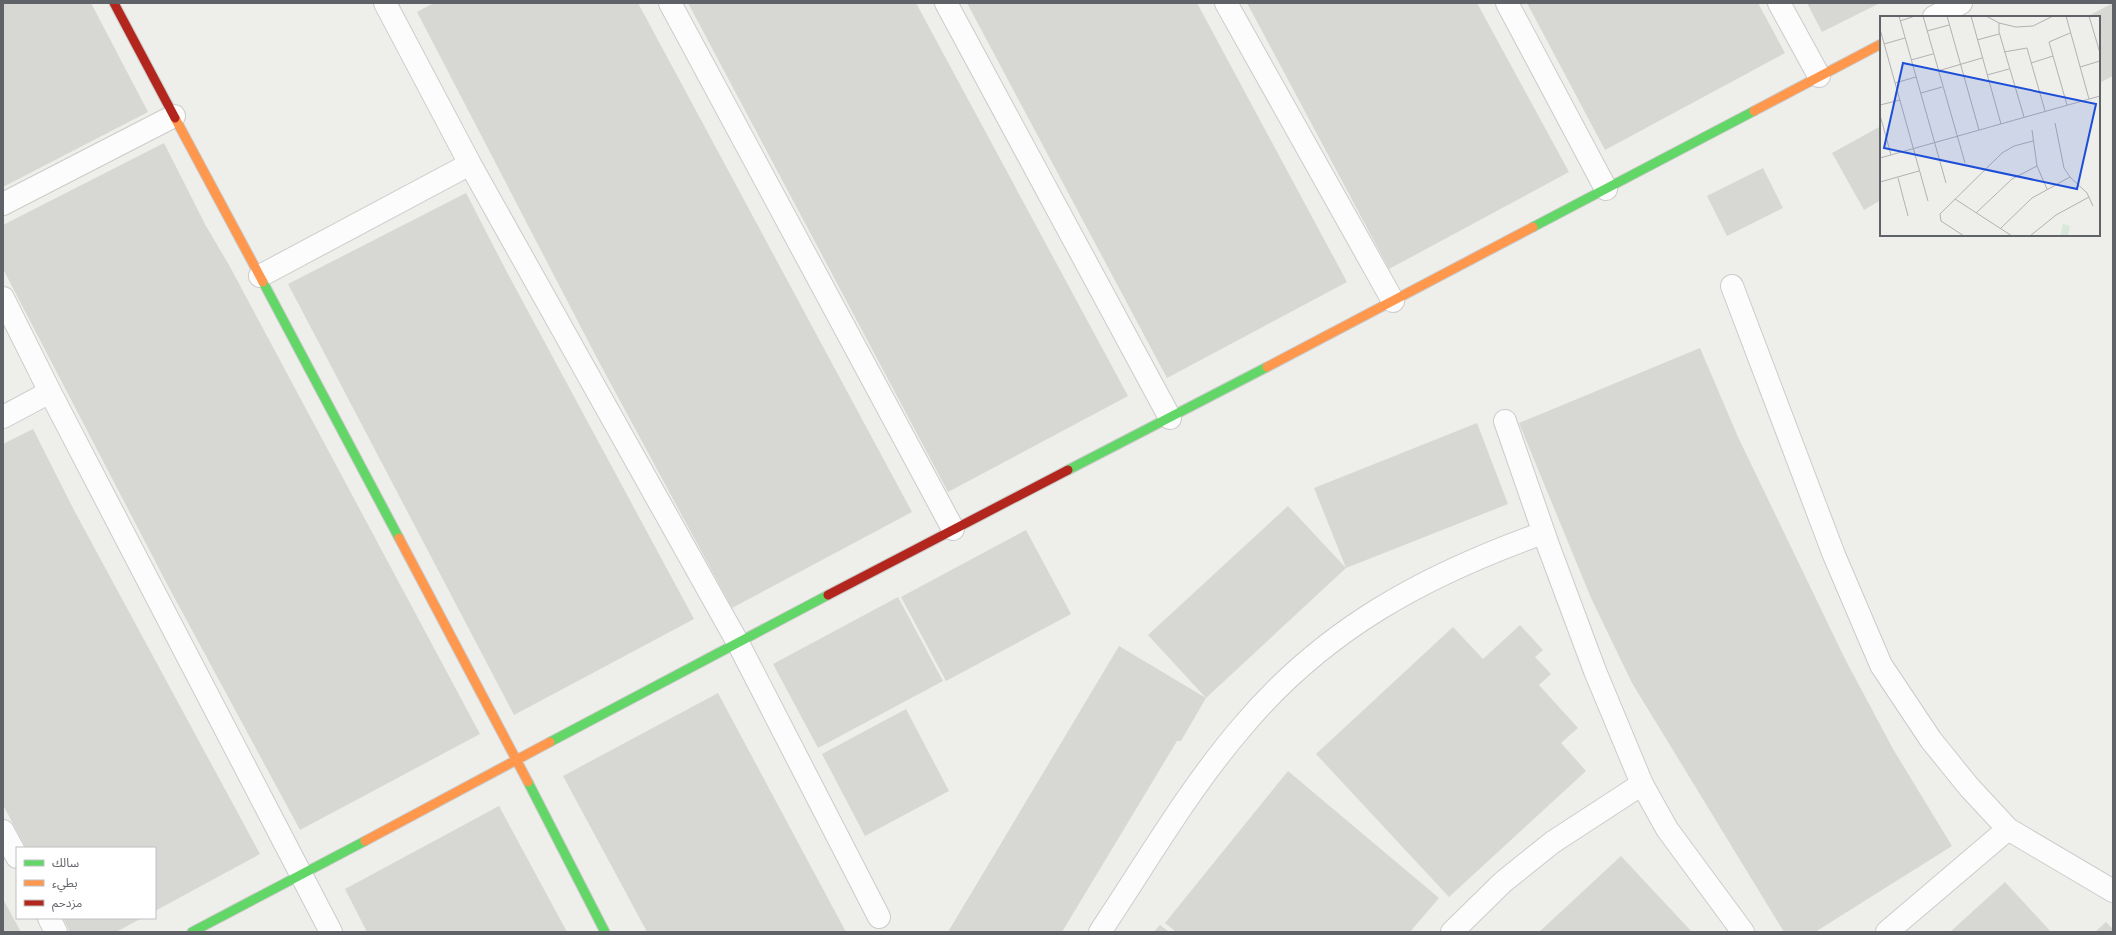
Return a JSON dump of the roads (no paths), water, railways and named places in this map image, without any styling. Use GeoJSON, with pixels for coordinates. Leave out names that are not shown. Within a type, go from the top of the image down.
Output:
{"type":"FeatureCollection","features":[{"type":"Feature","properties":{"kind":"street"},"geometry":{"type":"LineString","coordinates":[[114,3],[517,760],[605,932]]}},
{"type":"Feature","properties":{"kind":"street"},"geometry":{"type":"LineString","coordinates":[[670,3],[953,529]]}},
{"type":"Feature","properties":{"kind":"street"},"geometry":{"type":"LineString","coordinates":[[946,3],[1170,418]]}},
{"type":"Feature","properties":{"kind":"street"},"geometry":{"type":"LineString","coordinates":[[1226,3],[1393,301]]}},
{"type":"Feature","properties":{"kind":"street"},"geometry":{"type":"LineString","coordinates":[[1506,3],[1606,189]]}},
{"type":"Feature","properties":{"kind":"street"},"geometry":{"type":"LineString","coordinates":[[1779,3],[1819,76]]}},
{"type":"Feature","properties":{"kind":"street"},"geometry":{"type":"LineString","coordinates":[[1936,16],[1961,3]]}},
{"type":"Feature","properties":{"kind":"street"},"geometry":{"type":"LineString","coordinates":[[388,4],[470,164],[738,643],[879,917]]}},
{"type":"Feature","properties":{"kind":"street"},"geometry":{"type":"LineString","coordinates":[[192,932],[953,529],[1170,418],[1880,45]]}},
{"type":"Feature","properties":{"kind":"street"},"geometry":{"type":"LineString","coordinates":[[3,204],[174,116]]}},
{"type":"Feature","properties":{"kind":"street"},"geometry":{"type":"LineString","coordinates":[[260,276],[470,164]]}},
{"type":"Feature","properties":{"kind":"street"},"geometry":{"type":"LineString","coordinates":[[1732,286],[1834,555],[1881,665],[1931,740],[1969,787],[2008,829],[2113,891]]}},
{"type":"Feature","properties":{"kind":"street"},"geometry":{"type":"LineString","coordinates":[[3,298],[50,392],[331,932]]}},
{"type":"Feature","properties":{"kind":"street"},"geometry":{"type":"LineString","coordinates":[[3,417],[50,392]]}},
{"type":"Feature","properties":{"kind":"street"},"geometry":{"type":"LineString","coordinates":[[1505,421],[1543,533],[1595,671],[1642,784],[1667,829],[1743,932]]}},
{"type":"Feature","properties":{"kind":"street"},"geometry":{"type":"LineString","coordinates":[[1100,932],[1205,773],[1242,726],[1278,688],[1315,654],[1356,624],[1407,592],[1457,566],[1543,533]]}},
{"type":"Feature","properties":{"kind":"street"},"geometry":{"type":"LineString","coordinates":[[1452,932],[1503,882],[1552,842],[1642,784]]}},
{"type":"Feature","properties":{"kind":"street"},"geometry":{"type":"LineString","coordinates":[[1887,932],[2008,829]]}},
{"type":"Feature","properties":{"kind":"street"},"geometry":{"type":"LineString","coordinates":[[3,831],[16,855]]}},
{"type":"Feature","properties":{"kind":"street"},"geometry":{"type":"LineString","coordinates":[[50,919],[56,932]]}}]}
